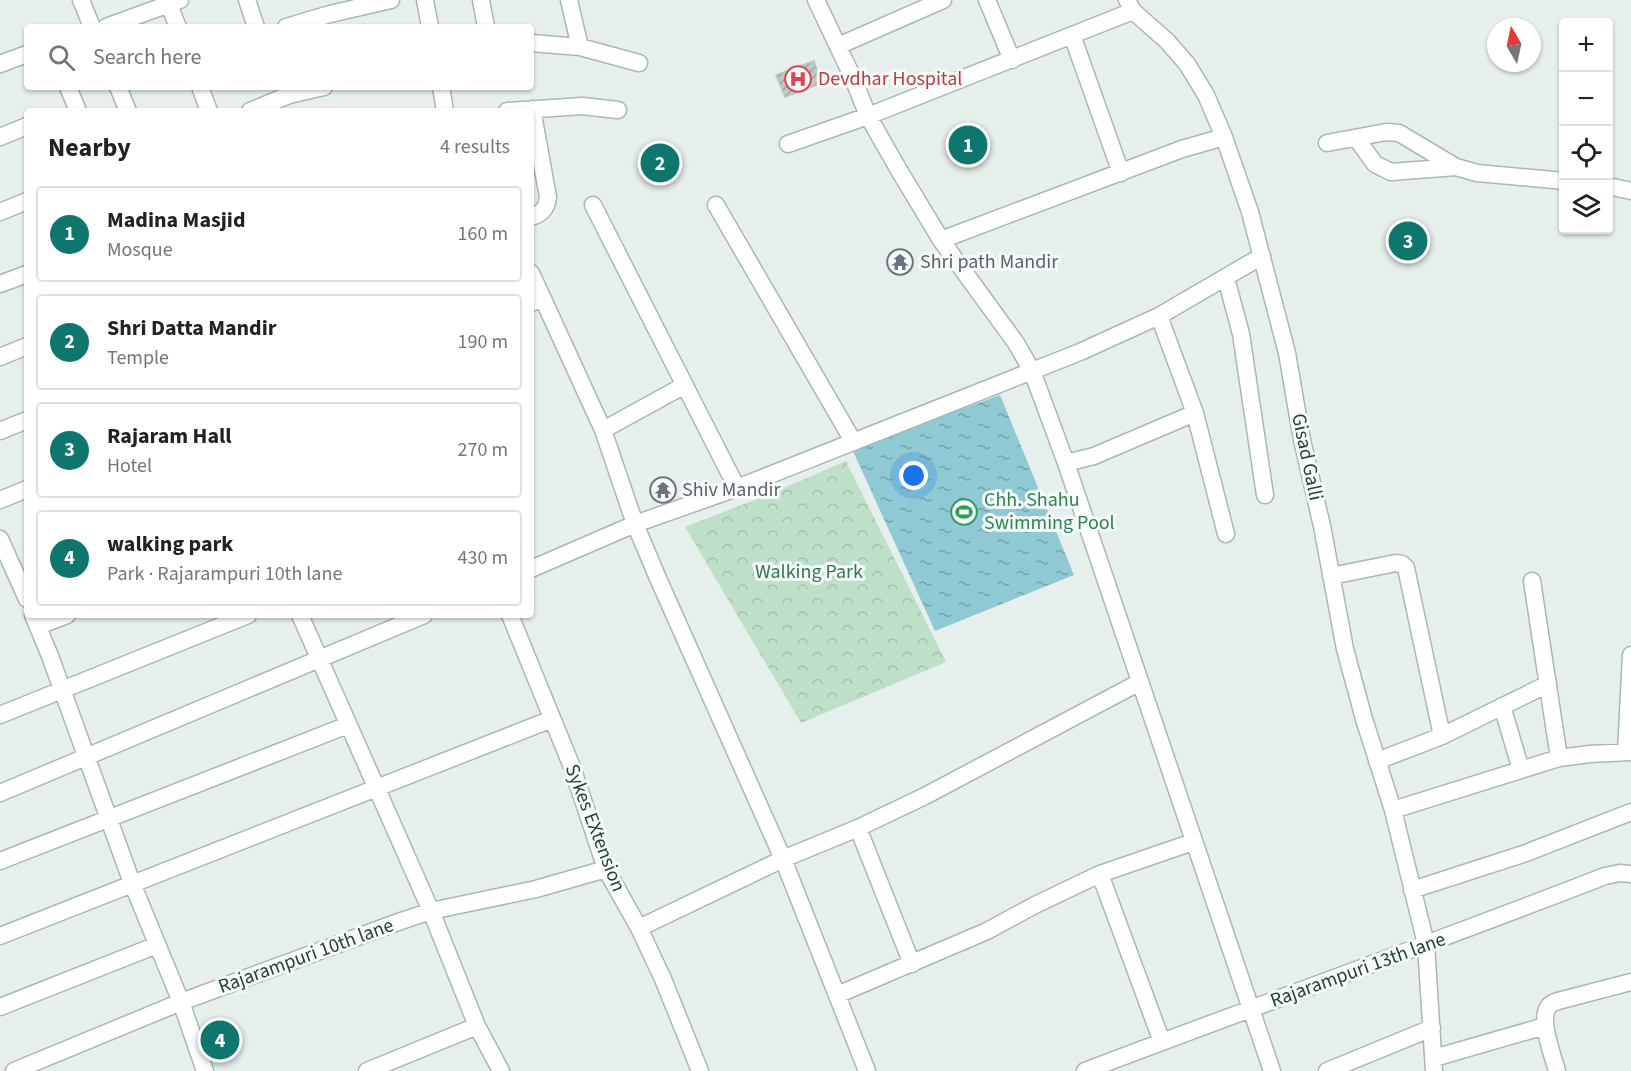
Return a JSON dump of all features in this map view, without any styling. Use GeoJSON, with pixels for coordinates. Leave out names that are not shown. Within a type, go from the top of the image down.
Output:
{"type":"FeatureCollection","features":[{"type":"Feature","properties":{"kind":"street"},"geometry":{"type":"LineString","coordinates":[[81,0],[91,24]]}},
{"type":"Feature","properties":{"kind":"street"},"geometry":{"type":"LineString","coordinates":[[247,0],[255,24]]}},
{"type":"Feature","properties":{"kind":"street"},"geometry":{"type":"LineString","coordinates":[[292,24],[328,7],[391,0]]}},
{"type":"Feature","properties":{"kind":"street"},"geometry":{"type":"LineString","coordinates":[[425,0],[429,24]]}},
{"type":"Feature","properties":{"kind":"street"},"geometry":{"type":"LineString","coordinates":[[481,0],[485,24]]}},
{"type":"Feature","properties":{"kind":"street"},"geometry":{"type":"LineString","coordinates":[[569,0],[580,47]]}},
{"type":"Feature","properties":{"kind":"street"},"geometry":{"type":"LineString","coordinates":[[816,0],[868,116],[941,240],[1016,343],[1032,371],[1066,463],[1272,1071]]}},
{"type":"Feature","properties":{"kind":"street"},"geometry":{"type":"LineString","coordinates":[[838,46],[943,0]]}},
{"type":"Feature","properties":{"kind":"street"},"geometry":{"type":"LineString","coordinates":[[987,0],[1012,60]]}},
{"type":"Feature","properties":{"kind":"street"},"geometry":{"type":"LineString","coordinates":[[114,24],[172,1],[177,24]]}},
{"type":"Feature","properties":{"kind":"street"},"geometry":{"type":"LineString","coordinates":[[788,144],[868,116],[1012,60],[1072,35],[1130,5]]}},
{"type":"Feature","properties":{"kind":"street","name":"Gisad Galli"},"geometry":{"type":"LineString","coordinates":[[1130,5],[1187,64],[1206,95],[1224,137],[1250,212],[1287,353],[1302,440],[1345,649],[1393,810],[1426,944],[1434,1064]]}},
{"type":"Feature","properties":{"kind":"street"},"geometry":{"type":"LineString","coordinates":[[1072,35],[1121,173]]}},
{"type":"Feature","properties":{"kind":"street"},"geometry":{"type":"LineString","coordinates":[[534,43],[580,47],[639,63]]}},
{"type":"Feature","properties":{"kind":"street"},"geometry":{"type":"LineString","coordinates":[[0,64],[24,55]]}},
{"type":"Feature","properties":{"kind":"street"},"geometry":{"type":"LineString","coordinates":[[69,90],[73,108]]}},
{"type":"Feature","properties":{"kind":"street"},"geometry":{"type":"LineString","coordinates":[[119,90],[127,108]]}},
{"type":"Feature","properties":{"kind":"street"},"geometry":{"type":"LineString","coordinates":[[201,90],[208,108]]}},
{"type":"Feature","properties":{"kind":"street"},"geometry":{"type":"LineString","coordinates":[[442,90],[445,108]]}},
{"type":"Feature","properties":{"kind":"street"},"geometry":{"type":"LineString","coordinates":[[255,108],[286,91],[294,108]]}},
{"type":"Feature","properties":{"kind":"street"},"geometry":{"type":"LineString","coordinates":[[534,109],[582,106],[618,110]]}},
{"type":"Feature","properties":{"kind":"street"},"geometry":{"type":"LineString","coordinates":[[534,120],[548,196],[547,206],[534,216]]}},
{"type":"Feature","properties":{"kind":"street"},"geometry":{"type":"LineString","coordinates":[[0,137],[24,127]]}},
{"type":"Feature","properties":{"kind":"street"},"geometry":{"type":"LineString","coordinates":[[1326,142],[1386,132],[1398,133],[1456,167],[1477,173],[1559,181]]}},
{"type":"Feature","properties":{"kind":"street"},"geometry":{"type":"LineString","coordinates":[[941,240],[1182,149],[1224,137]]}},
{"type":"Feature","properties":{"kind":"street"},"geometry":{"type":"LineString","coordinates":[[1356,138],[1375,164],[1391,172],[1456,167]]}},
{"type":"Feature","properties":{"kind":"street"},"geometry":{"type":"LineString","coordinates":[[1613,187],[1631,191]]}},
{"type":"Feature","properties":{"kind":"street"},"geometry":{"type":"LineString","coordinates":[[0,212],[24,202]]}},
{"type":"Feature","properties":{"kind":"street"},"geometry":{"type":"LineString","coordinates":[[593,205],[737,488]]}},
{"type":"Feature","properties":{"kind":"street"},"geometry":{"type":"LineString","coordinates":[[716,205],[853,441]]}},
{"type":"Feature","properties":{"kind":"street"},"geometry":{"type":"LineString","coordinates":[[534,568],[635,524],[737,488],[1032,371],[1159,316],[1262,256]]}},
{"type":"Feature","properties":{"kind":"street"},"geometry":{"type":"LineString","coordinates":[[0,284],[24,275]]}},
{"type":"Feature","properties":{"kind":"street"},"geometry":{"type":"LineString","coordinates":[[1226,278],[1241,334],[1265,495]]}},
{"type":"Feature","properties":{"kind":"street"},"geometry":{"type":"LineString","coordinates":[[537,301],[603,430],[635,524],[783,860],[867,1071]]}},
{"type":"Feature","properties":{"kind":"street"},"geometry":{"type":"LineString","coordinates":[[1159,316],[1195,413],[1226,534]]}},
{"type":"Feature","properties":{"kind":"street"},"geometry":{"type":"LineString","coordinates":[[0,357],[24,347]]}},
{"type":"Feature","properties":{"kind":"street"},"geometry":{"type":"LineString","coordinates":[[603,430],[685,385]]}},
{"type":"Feature","properties":{"kind":"street"},"geometry":{"type":"LineString","coordinates":[[1066,463],[1094,456],[1195,413]]}},
{"type":"Feature","properties":{"kind":"street"},"geometry":{"type":"LineString","coordinates":[[0,431],[24,421]]}},
{"type":"Feature","properties":{"kind":"street"},"geometry":{"type":"LineString","coordinates":[[0,500],[24,490]]}},
{"type":"Feature","properties":{"kind":"street"},"geometry":{"type":"LineString","coordinates":[[0,540],[23,580]]}},
{"type":"Feature","properties":{"kind":"street"},"geometry":{"type":"LineString","coordinates":[[1330,576],[1396,563],[1406,568],[1443,736]]}},
{"type":"Feature","properties":{"kind":"street"},"geometry":{"type":"LineString","coordinates":[[1532,581],[1559,758]]}},
{"type":"Feature","properties":{"kind":"street"},"geometry":{"type":"LineString","coordinates":[[51,618],[35,621],[132,883],[181,1002],[201,1070]]}},
{"type":"Feature","properties":{"kind":"street"},"geometry":{"type":"LineString","coordinates":[[0,715],[241,618]]}},
{"type":"Feature","properties":{"kind":"street"},"geometry":{"type":"LineString","coordinates":[[301,618],[430,911],[477,1026],[501,1071]]}},
{"type":"Feature","properties":{"kind":"street"},"geometry":{"type":"LineString","coordinates":[[0,793],[417,618]]}},
{"type":"Feature","properties":{"kind":"street","name":"Sykes EXtension"},"geometry":{"type":"LineString","coordinates":[[511,618],[572,767],[606,869],[639,928],[663,979],[700,1071]]}},
{"type":"Feature","properties":{"kind":"street"},"geometry":{"type":"LineString","coordinates":[[1393,810],[1559,758],[1628,752],[1631,655]]}},
{"type":"Feature","properties":{"kind":"street"},"geometry":{"type":"LineString","coordinates":[[639,928],[783,860],[858,828],[999,758],[1140,682]]}},
{"type":"Feature","properties":{"kind":"street"},"geometry":{"type":"LineString","coordinates":[[1377,761],[1443,736],[1548,684]]}},
{"type":"Feature","properties":{"kind":"street"},"geometry":{"type":"LineString","coordinates":[[1502,706],[1521,770]]}},
{"type":"Feature","properties":{"kind":"street"},"geometry":{"type":"LineString","coordinates":[[2,935],[552,719]]}},
{"type":"Feature","properties":{"kind":"street"},"geometry":{"type":"LineString","coordinates":[[0,861],[348,725]]}},
{"type":"Feature","properties":{"kind":"street"},"geometry":{"type":"LineString","coordinates":[[1412,890],[1526,853],[1631,812]]}},
{"type":"Feature","properties":{"kind":"street"},"geometry":{"type":"LineString","coordinates":[[858,828],[912,964]]}},
{"type":"Feature","properties":{"kind":"street"},"geometry":{"type":"LineString","coordinates":[[837,995],[987,931],[1100,874],[1193,842]]}},
{"type":"Feature","properties":{"kind":"street","name":"Rajarampuri 10th lane"},"geometry":{"type":"LineString","coordinates":[[14,1071],[181,1002],[430,911],[536,889],[606,869]]}},
{"type":"Feature","properties":{"kind":"street","name":"Rajarampuri 13th lane"},"geometry":{"type":"LineString","coordinates":[[1085,1071],[1112,1066],[1162,1042],[1605,876],[1620,873],[1631,874]]}},
{"type":"Feature","properties":{"kind":"street"},"geometry":{"type":"LineString","coordinates":[[1100,874],[1162,1042]]}},
{"type":"Feature","properties":{"kind":"street"},"geometry":{"type":"LineString","coordinates":[[0,1007],[157,945]]}},
{"type":"Feature","properties":{"kind":"street"},"geometry":{"type":"LineString","coordinates":[[1557,1071],[1545,1026],[1545,1016],[1549,1006],[1558,1001],[1631,982]]}},
{"type":"Feature","properties":{"kind":"street"},"geometry":{"type":"LineString","coordinates":[[367,1071],[477,1026]]}},
{"type":"Feature","properties":{"kind":"street"},"geometry":{"type":"LineString","coordinates":[[1434,1064],[1545,1026]]}},
{"type":"Feature","properties":{"kind":"street"},"geometry":{"type":"LineString","coordinates":[[1327,1071],[1432,1028]]}},
{"type":"Feature","properties":{"kind":"green space","name":"Walking Park"},"geometry":{"type":"Polygon","coordinates":[[[846,461],[946,662],[801,723],[685,527],[846,461]]]}},
{"type":"Feature","properties":{"kind":"water","name":"Chh. Shahu Swimming Pool"},"geometry":{"type":"Polygon","coordinates":[[[1000,395],[1074,575],[935,631],[852,449],[1000,395]]]}},
{"type":"Feature","properties":{"kind":"building"},"geometry":{"type":"Polygon","coordinates":[[[814,61],[822,83],[785,97],[776,75],[814,61]]]}},
{"type":"Feature","properties":{"kind":"place","name":"Devdhar Hospital"},"geometry":{"type":"Point","coordinates":[798,79]}},
{"type":"Feature","properties":{"kind":"place","name":"Madina Masjid"},"geometry":{"type":"Point","coordinates":[968,145]}},
{"type":"Feature","properties":{"kind":"place","name":"Shri Datta Mandir"},"geometry":{"type":"Point","coordinates":[660,163]}},
{"type":"Feature","properties":{"kind":"place","name":"Rajaram Hall"},"geometry":{"type":"Point","coordinates":[1408,241]}},
{"type":"Feature","properties":{"kind":"place","name":"Shri path Mandir"},"geometry":{"type":"Point","coordinates":[900,262]}},
{"type":"Feature","properties":{"kind":"place","name":"Shiv Mandir"},"geometry":{"type":"Point","coordinates":[663,490]}},
{"type":"Feature","properties":{"kind":"place","name":"Chh. Shahu Swimming Pool"},"geometry":{"type":"Point","coordinates":[964,512]}},
{"type":"Feature","properties":{"kind":"place","name":"walking park"},"geometry":{"type":"Point","coordinates":[220,1040]}}]}
